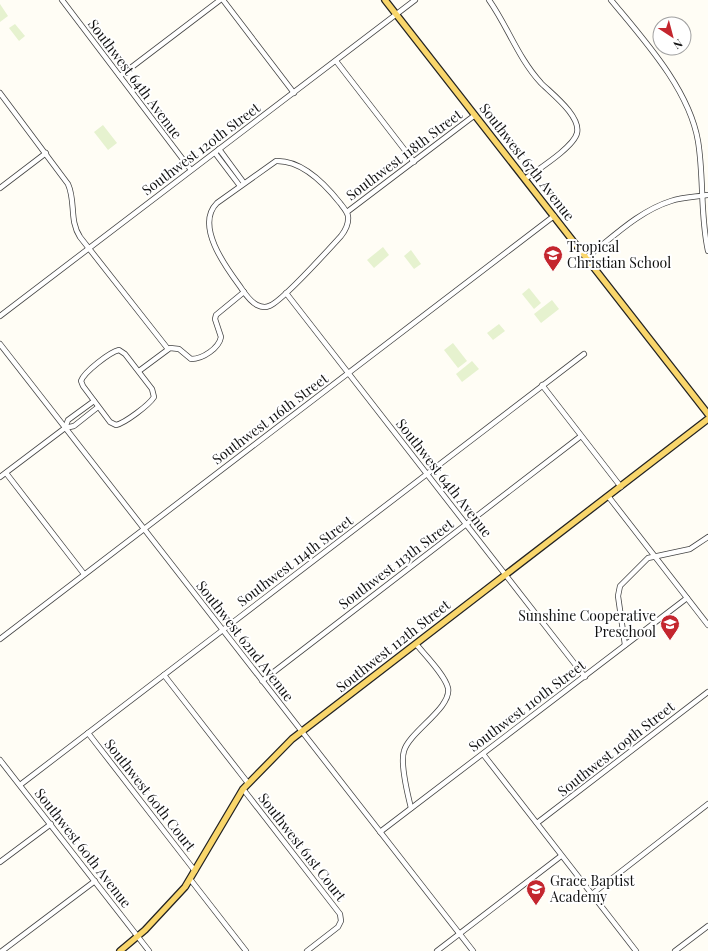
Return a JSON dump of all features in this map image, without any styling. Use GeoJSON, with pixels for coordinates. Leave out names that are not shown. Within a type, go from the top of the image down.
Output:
{"type":"FeatureCollection","features":[{"type":"Feature","properties":{"kind":"main road","name":"Southwest 67th Avenue"},"geometry":{"type":"LineString","coordinates":[[385,0],[708,414]]}},
{"type":"Feature","properties":{"kind":"main road","name":"Southwest 112th Street"},"geometry":{"type":"LineString","coordinates":[[120,951],[138,936],[172,902],[190,879],[243,789],[302,731],[708,419]]}},
{"type":"Feature","properties":{"kind":"street","name":"Southwest 64th Avenue"},"geometry":{"type":"LineString","coordinates":[[62,0],[191,170]]}},
{"type":"Feature","properties":{"kind":"street"},"geometry":{"type":"LineString","coordinates":[[120,76],[221,0],[294,93]]}},
{"type":"Feature","properties":{"kind":"street","name":"Southwest 120th Street"},"geometry":{"type":"LineString","coordinates":[[0,316],[415,0]]}},
{"type":"Feature","properties":{"kind":"street"},"geometry":{"type":"LineString","coordinates":[[489,0],[524,61],[538,79],[572,115],[577,127],[577,133],[571,144],[525,179]]}},
{"type":"Feature","properties":{"kind":"street"},"geometry":{"type":"LineString","coordinates":[[611,0],[649,48],[684,100],[693,123],[705,195],[708,251]]}},
{"type":"Feature","properties":{"kind":"street"},"geometry":{"type":"LineString","coordinates":[[336,61],[414,162]]}},
{"type":"Feature","properties":{"kind":"street"},"geometry":{"type":"LineString","coordinates":[[0,93],[68,184],[72,197],[73,224],[80,237],[168,350]]}},
{"type":"Feature","properties":{"kind":"street","name":"Southwest 118th Street"},"geometry":{"type":"LineString","coordinates":[[347,212],[475,115]]}},
{"type":"Feature","properties":{"kind":"street"},"geometry":{"type":"LineString","coordinates":[[219,149],[244,182]]}},
{"type":"Feature","properties":{"kind":"street"},"geometry":{"type":"LineString","coordinates":[[0,188],[46,153]]}},
{"type":"Feature","properties":{"kind":"street"},"geometry":{"type":"LineString","coordinates":[[215,153],[240,186]]}},
{"type":"Feature","properties":{"kind":"street"},"geometry":{"type":"LineString","coordinates":[[281,161],[287,162],[303,168],[322,183],[347,212],[348,221],[345,231],[286,293],[273,305],[263,307],[255,304],[244,292],[221,258],[213,241],[209,220],[213,206],[244,182],[272,163],[281,161]]}},
{"type":"Feature","properties":{"kind":"street"},"geometry":{"type":"LineString","coordinates":[[586,258],[632,222],[654,208],[675,200],[705,195]]}},
{"type":"Feature","properties":{"kind":"street","name":"Southwest 116th Street"},"geometry":{"type":"LineString","coordinates":[[0,639],[554,216]]}},
{"type":"Feature","properties":{"kind":"street"},"geometry":{"type":"LineString","coordinates":[[139,371],[168,350],[176,348],[189,358],[194,359],[201,357],[210,351],[218,344],[221,337],[215,319],[216,315],[244,292]]}},
{"type":"Feature","properties":{"kind":"street","name":"Southwest 64th Avenue"},"geometry":{"type":"LineString","coordinates":[[286,293],[585,676]]}},
{"type":"Feature","properties":{"kind":"street","name":"Southwest 62nd Avenue"},"geometry":{"type":"LineString","coordinates":[[0,344],[473,951]]}},
{"type":"Feature","properties":{"kind":"street"},"geometry":{"type":"LineString","coordinates":[[119,350],[125,354],[139,371],[152,389],[154,397],[128,419],[116,425],[110,422],[98,407],[83,386],[82,379],[86,373],[113,352],[119,350]]}},
{"type":"Feature","properties":{"kind":"street","name":"Southwest 114th Street"},"geometry":{"type":"LineString","coordinates":[[20,785],[584,354]]}},
{"type":"Feature","properties":{"kind":"street"},"geometry":{"type":"LineString","coordinates":[[542,386],[620,487]]}},
{"type":"Feature","properties":{"kind":"street"},"geometry":{"type":"LineString","coordinates":[[65,428],[68,420],[94,401]]}},
{"type":"Feature","properties":{"kind":"street"},"geometry":{"type":"LineString","coordinates":[[0,477],[65,428],[74,426],[98,407]]}},
{"type":"Feature","properties":{"kind":"street","name":"Southwest 113th Street"},"geometry":{"type":"LineString","coordinates":[[262,681],[581,436]]}},
{"type":"Feature","properties":{"kind":"street"},"geometry":{"type":"LineString","coordinates":[[6,473],[84,574]]}},
{"type":"Feature","properties":{"kind":"street"},"geometry":{"type":"LineString","coordinates":[[608,496],[708,625]]}},
{"type":"Feature","properties":{"kind":"street"},"geometry":{"type":"LineString","coordinates":[[625,645],[618,589],[648,558],[653,555],[690,549],[708,537]]}},
{"type":"Feature","properties":{"kind":"street","name":"Southwest 110th Street"},"geometry":{"type":"LineString","coordinates":[[380,832],[687,598]]}},
{"type":"Feature","properties":{"kind":"street"},"geometry":{"type":"LineString","coordinates":[[411,808],[403,762],[404,752],[410,740],[445,701],[448,692],[444,679],[416,644]]}},
{"type":"Feature","properties":{"kind":"street","name":"Southwest 61st Court"},"geometry":{"type":"LineString","coordinates":[[164,675],[248,783]]}},
{"type":"Feature","properties":{"kind":"street","name":"Southwest 109th Street"},"geometry":{"type":"LineString","coordinates":[[537,823],[708,692]]}},
{"type":"Feature","properties":{"kind":"street","name":"Southwest 60th Court"},"geometry":{"type":"LineString","coordinates":[[88,733],[195,871]]}},
{"type":"Feature","properties":{"kind":"street"},"geometry":{"type":"LineString","coordinates":[[483,754],[636,951]]}},
{"type":"Feature","properties":{"kind":"street","name":"Southwest 60th Avenue"},"geometry":{"type":"LineString","coordinates":[[0,760],[149,951]]}},
{"type":"Feature","properties":{"kind":"street","name":"Southwest 61st Court"},"geometry":{"type":"LineString","coordinates":[[243,789],[338,911],[342,919],[338,927],[309,950]]}},
{"type":"Feature","properties":{"kind":"street"},"geometry":{"type":"LineString","coordinates":[[592,894],[708,804]]}},
{"type":"Feature","properties":{"kind":"street"},"geometry":{"type":"LineString","coordinates":[[0,862],[51,824]]}},
{"type":"Feature","properties":{"kind":"street"},"geometry":{"type":"LineString","coordinates":[[437,951],[561,856]]}},
{"type":"Feature","properties":{"kind":"street"},"geometry":{"type":"LineString","coordinates":[[190,879],[246,951]]}},
{"type":"Feature","properties":{"kind":"street"},"geometry":{"type":"LineString","coordinates":[[2,951],[95,881]]}},
{"type":"Feature","properties":{"kind":"street"},"geometry":{"type":"LineString","coordinates":[[675,951],[708,926]]}},
{"type":"Feature","properties":{"kind":"green space"},"geometry":{"type":"Polygon","coordinates":[[[0,4],[8,16],[0,22],[0,4]]]}},
{"type":"Feature","properties":{"kind":"green space"},"geometry":{"type":"Polygon","coordinates":[[[15,24],[25,36],[19,41],[9,28],[15,24]]]}},
{"type":"Feature","properties":{"kind":"green space"},"geometry":{"type":"Polygon","coordinates":[[[103,125],[117,143],[108,150],[94,132],[103,125]]]}},
{"type":"Feature","properties":{"kind":"green space"},"geometry":{"type":"Polygon","coordinates":[[[383,247],[389,255],[374,268],[367,260],[383,247]]]}},
{"type":"Feature","properties":{"kind":"green space"},"geometry":{"type":"Polygon","coordinates":[[[411,250],[421,264],[414,269],[404,256],[411,250]]]}},
{"type":"Feature","properties":{"kind":"green space"},"geometry":{"type":"Polygon","coordinates":[[[529,288],[541,303],[534,309],[522,294],[529,288]]]}},
{"type":"Feature","properties":{"kind":"green space"},"geometry":{"type":"Polygon","coordinates":[[[552,300],[559,309],[541,323],[534,314],[552,300]]]}},
{"type":"Feature","properties":{"kind":"green space"},"geometry":{"type":"Polygon","coordinates":[[[499,324],[505,331],[493,340],[487,333],[499,324]]]}},
{"type":"Feature","properties":{"kind":"green space"},"geometry":{"type":"Polygon","coordinates":[[[453,343],[467,361],[458,368],[444,350],[453,343]]]}},
{"type":"Feature","properties":{"kind":"green space"},"geometry":{"type":"Polygon","coordinates":[[[472,361],[479,369],[462,382],[456,374],[472,361]]]}},
{"type":"Feature","properties":{"kind":"place","name":"Tropical Christian School"},"geometry":{"type":"Point","coordinates":[553,272]}},
{"type":"Feature","properties":{"kind":"place","name":"Sunshine Cooperative Preschool"},"geometry":{"type":"Point","coordinates":[670,641]}},
{"type":"Feature","properties":{"kind":"place","name":"Grace Baptist Academy"},"geometry":{"type":"Point","coordinates":[536,906]}}]}
